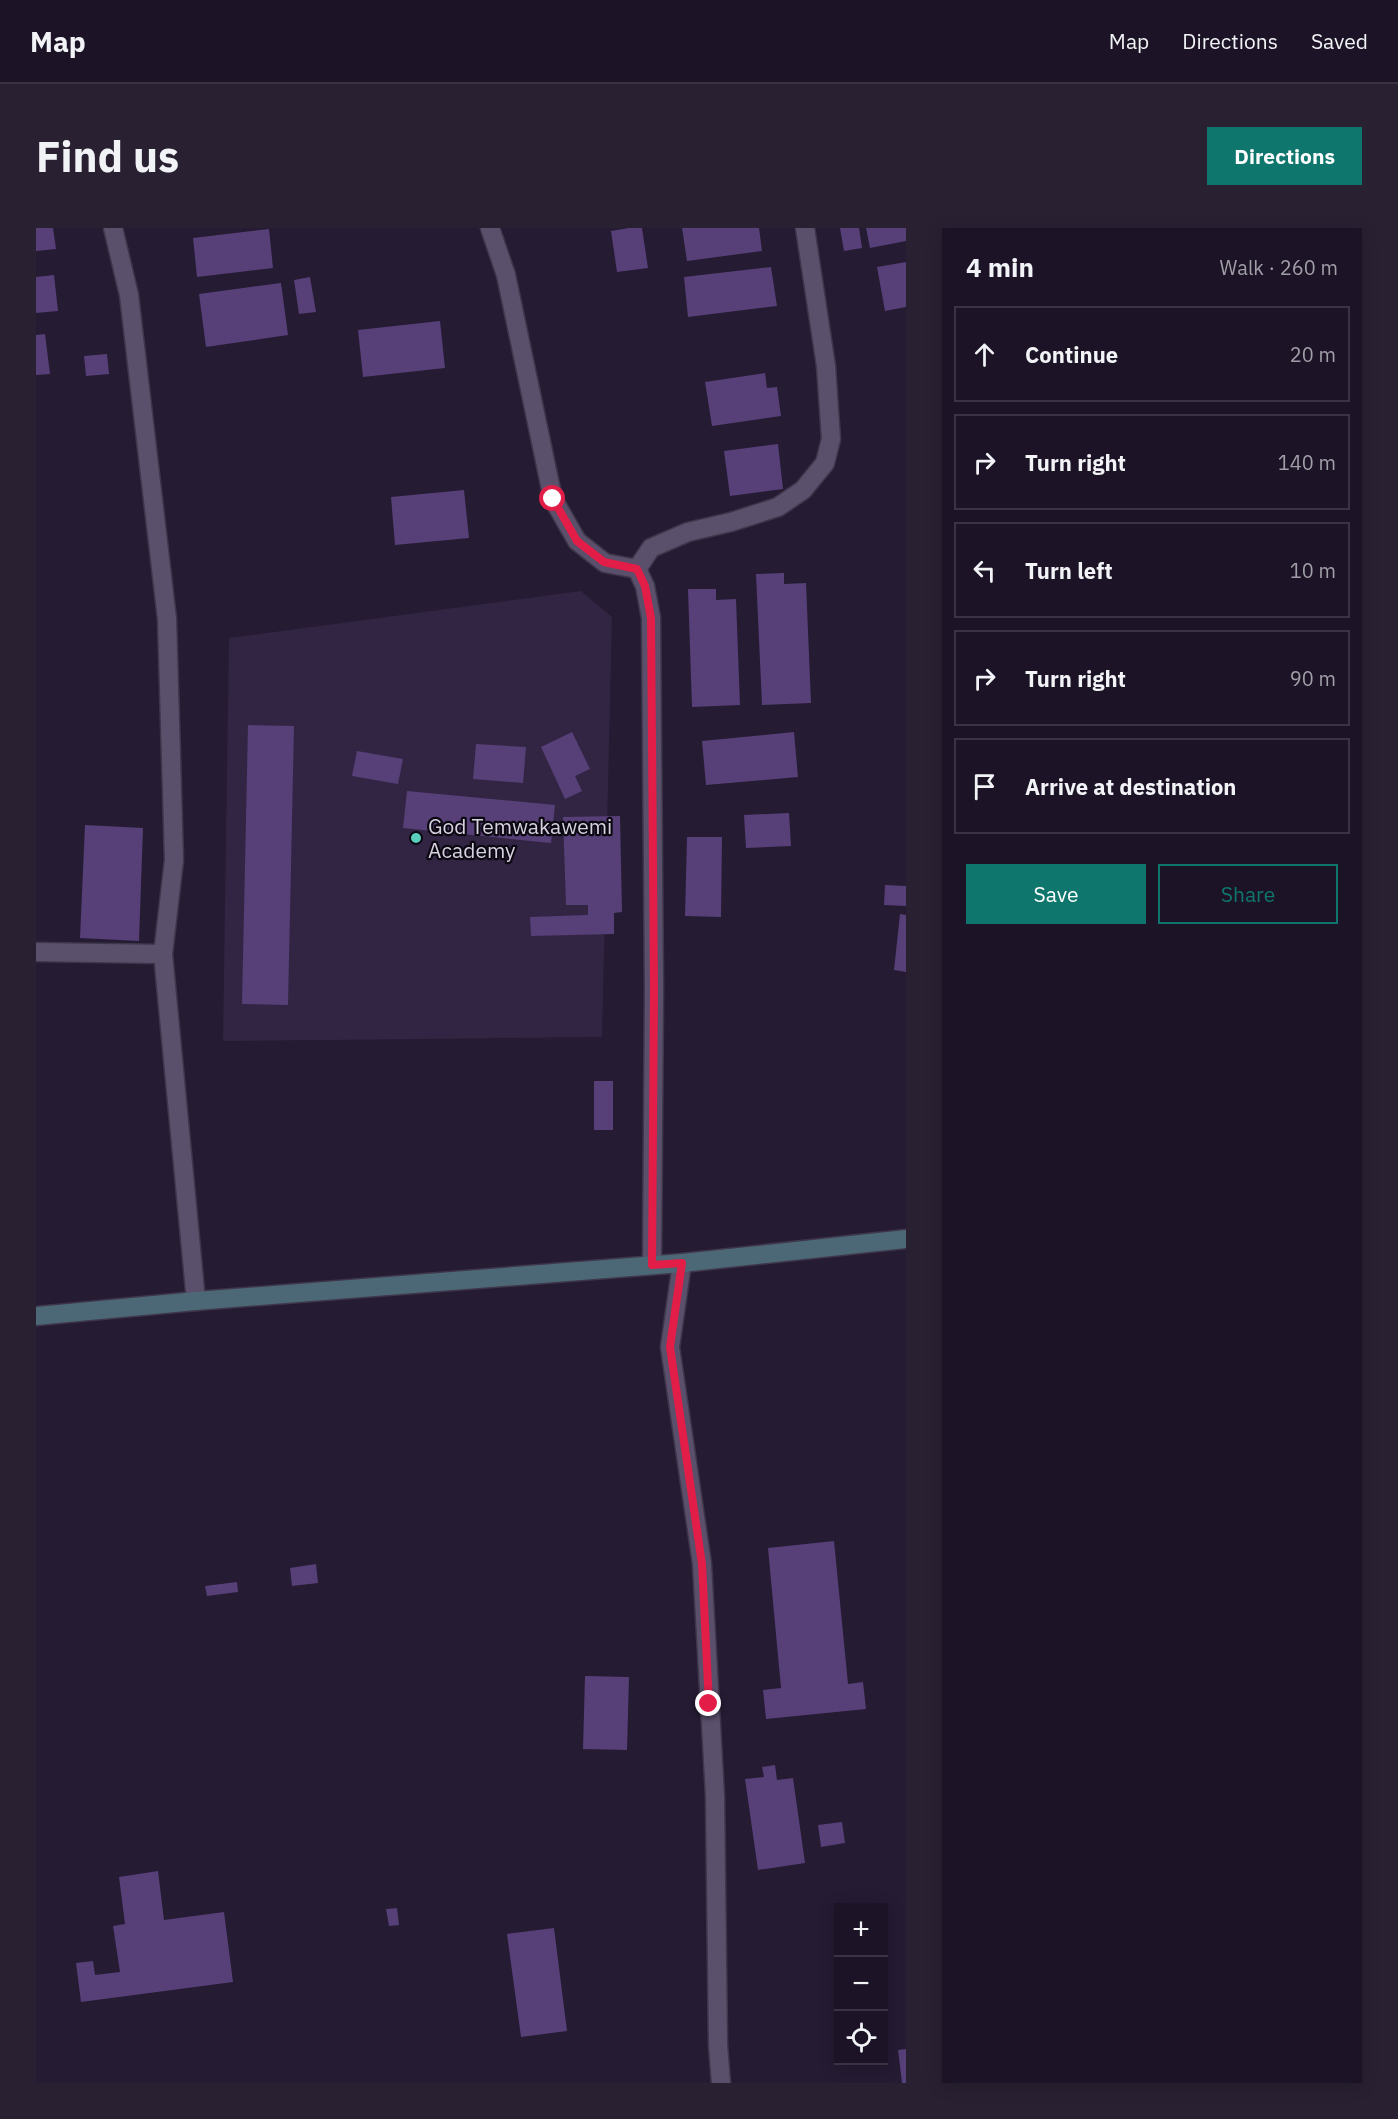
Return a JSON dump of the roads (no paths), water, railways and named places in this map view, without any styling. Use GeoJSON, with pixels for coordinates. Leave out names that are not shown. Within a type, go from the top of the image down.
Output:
{"type":"FeatureCollection","features":[{"type":"Feature","properties":{"kind":"main road"},"geometry":{"type":"LineString","coordinates":[[36,1316],[196,1301],[682,1263],[906,1239]]}},
{"type":"Feature","properties":{"kind":"street"},"geometry":{"type":"LineString","coordinates":[[113,228],[129,295],[167,619],[174,860],[163,954],[196,1301]]}},
{"type":"Feature","properties":{"kind":"street"},"geometry":{"type":"LineString","coordinates":[[490,228],[506,275],[553,499],[577,541],[604,562],[637,569]]}},
{"type":"Feature","properties":{"kind":"street"},"geometry":{"type":"LineString","coordinates":[[637,569],[651,548],[688,532],[731,522],[778,507],[803,490],[825,463],[831,439],[826,366],[805,228]]}},
{"type":"Feature","properties":{"kind":"street"},"geometry":{"type":"LineString","coordinates":[[637,569],[645,586],[651,618],[654,989],[652,1265]]}},
{"type":"Feature","properties":{"kind":"street"},"geometry":{"type":"LineString","coordinates":[[36,952],[163,954]]}},
{"type":"Feature","properties":{"kind":"street"},"geometry":{"type":"LineString","coordinates":[[682,1263],[670,1347],[702,1564],[715,1796],[718,2045],[721,2083]]}},
{"type":"Feature","properties":{"kind":"place","name":"God Temwakawemi Academy"},"geometry":{"type":"Point","coordinates":[416,838]}}]}
